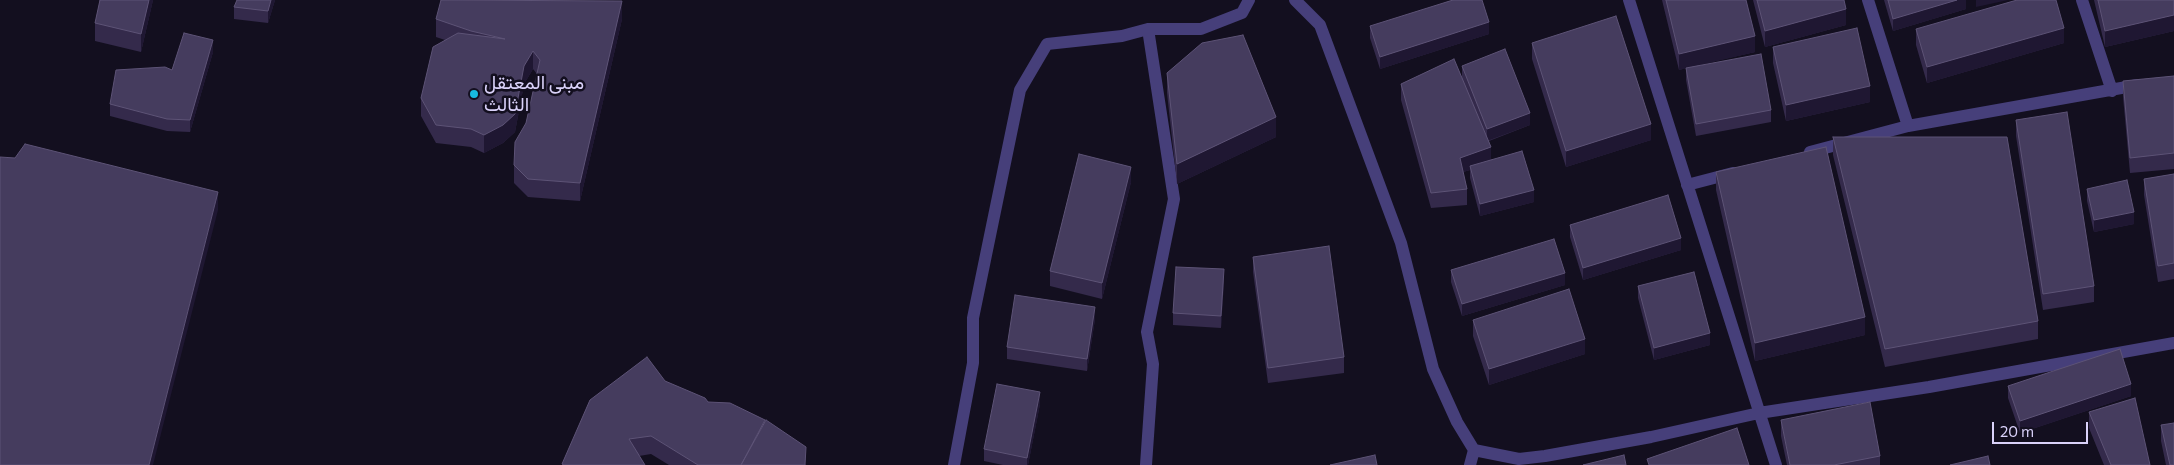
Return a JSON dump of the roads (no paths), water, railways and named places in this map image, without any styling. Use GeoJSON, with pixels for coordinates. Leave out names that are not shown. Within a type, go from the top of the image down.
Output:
{"type":"FeatureCollection","features":[{"type":"Feature","properties":{"kind":"street"},"geometry":{"type":"LineString","coordinates":[[954,465],[973,363],[973,318],[1020,90],[1047,44],[1122,36],[1148,29],[1201,29],[1242,13],[1249,0]]}},
{"type":"Feature","properties":{"kind":"street"},"geometry":{"type":"LineString","coordinates":[[1295,0],[1320,25],[1401,243],[1433,369],[1457,422],[1474,450],[1470,465]]}},
{"type":"Feature","properties":{"kind":"street"},"geometry":{"type":"LineString","coordinates":[[1629,0],[1776,465]]}},
{"type":"Feature","properties":{"kind":"street"},"geometry":{"type":"LineString","coordinates":[[1868,0],[1908,126]]}},
{"type":"Feature","properties":{"kind":"street"},"geometry":{"type":"LineString","coordinates":[[2082,0],[2112,90]]}},
{"type":"Feature","properties":{"kind":"street"},"geometry":{"type":"LineString","coordinates":[[1146,465],[1153,364],[1147,332],[1174,199],[1148,29]]}},
{"type":"Feature","properties":{"kind":"street"},"geometry":{"type":"LineString","coordinates":[[1802,154],[1908,126],[2147,84]]}},
{"type":"Feature","properties":{"kind":"street"},"geometry":{"type":"LineString","coordinates":[[1687,185],[1745,170]]}},
{"type":"Feature","properties":{"kind":"street"},"geometry":{"type":"LineString","coordinates":[[1474,450],[1519,459],[1651,438],[1759,413],[1928,387],[2174,343]]}},
{"type":"Feature","properties":{"kind":"place","name":"مبنى المعتقل الثالث"},"geometry":{"type":"Point","coordinates":[474,94]}}]}
